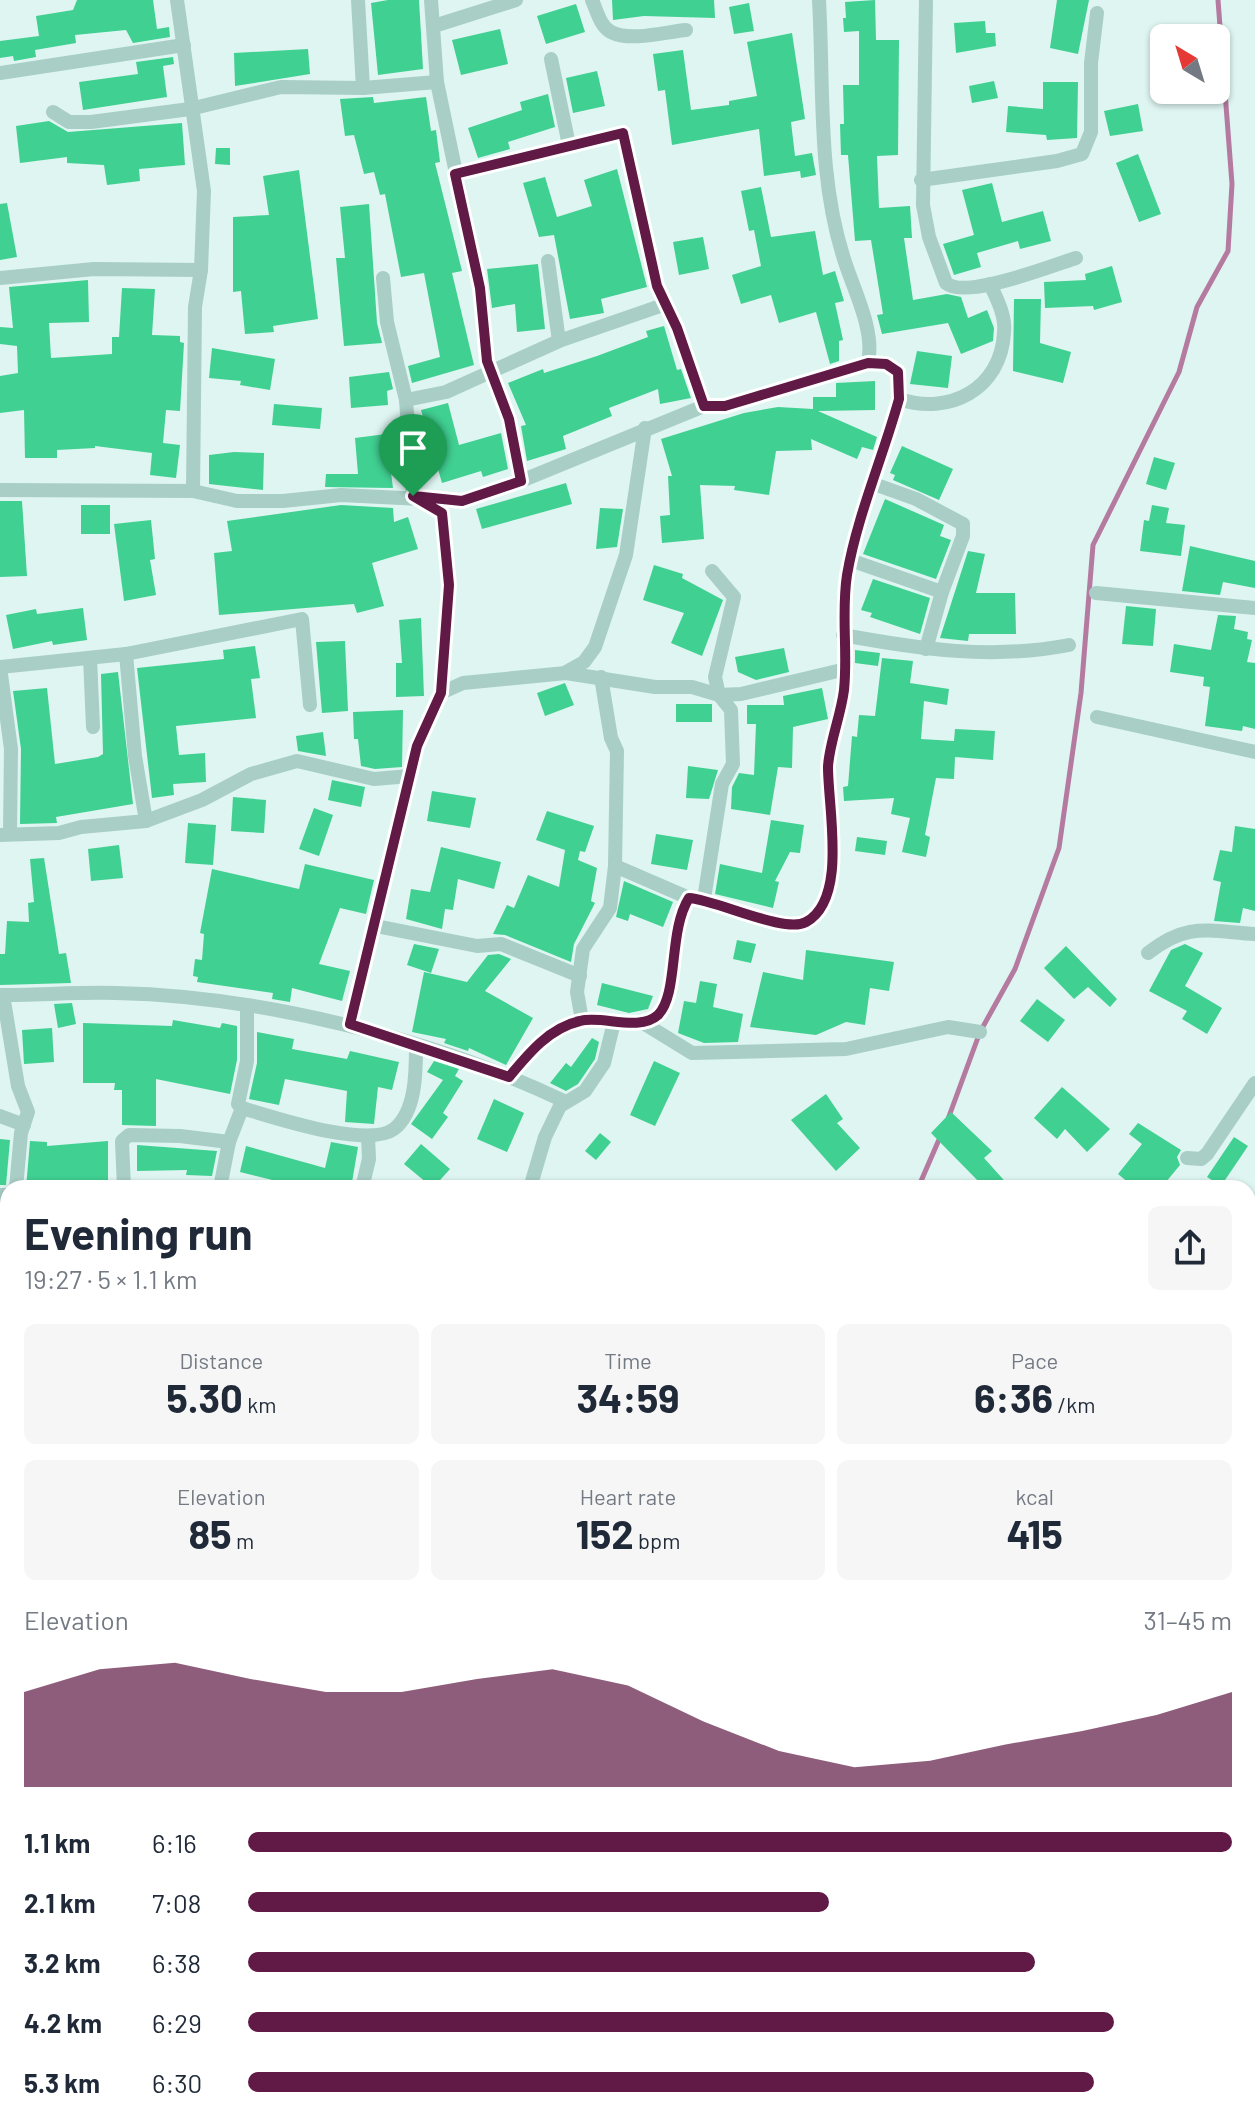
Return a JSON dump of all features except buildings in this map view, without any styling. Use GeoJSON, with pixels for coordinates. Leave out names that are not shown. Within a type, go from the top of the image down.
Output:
{"type":"FeatureCollection","features":[{"type":"Feature","properties":{"kind":"street"},"geometry":{"type":"LineString","coordinates":[[177,0],[204,191],[201,270],[195,307],[193,491]]}},
{"type":"Feature","properties":{"kind":"street"},"geometry":{"type":"LineString","coordinates":[[358,0],[363,88]]}},
{"type":"Feature","properties":{"kind":"street"},"geometry":{"type":"LineString","coordinates":[[431,0],[437,82],[480,288],[491,370],[509,419],[521,481]]}},
{"type":"Feature","properties":{"kind":"street"},"geometry":{"type":"LineString","coordinates":[[434,26],[516,0]]}},
{"type":"Feature","properties":{"kind":"street"},"geometry":{"type":"LineString","coordinates":[[592,0],[603,25],[612,33],[629,35],[686,30]]}},
{"type":"Feature","properties":{"kind":"street"},"geometry":{"type":"LineString","coordinates":[[819,0],[824,175],[832,224],[867,328],[871,351],[868,363]]}},
{"type":"Feature","properties":{"kind":"street"},"geometry":{"type":"LineString","coordinates":[[926,0],[921,180],[929,237],[946,283],[961,288],[990,284],[1076,258]]}},
{"type":"Feature","properties":{"kind":"street"},"geometry":{"type":"LineString","coordinates":[[921,180],[1057,161],[1082,154],[1091,132],[1091,63],[1097,13]]}},
{"type":"Feature","properties":{"kind":"street"},"geometry":{"type":"LineString","coordinates":[[0,73],[184,45]]}},
{"type":"Feature","properties":{"kind":"street"},"geometry":{"type":"LineString","coordinates":[[551,59],[569,145]]}},
{"type":"Feature","properties":{"kind":"street"},"geometry":{"type":"LineString","coordinates":[[53,112],[76,124],[190,109],[281,87],[363,88],[437,82]]}},
{"type":"Feature","properties":{"kind":"street"},"geometry":{"type":"LineString","coordinates":[[455,174],[623,133],[657,286],[704,406]]}},
{"type":"Feature","properties":{"kind":"street"},"geometry":{"type":"LineString","coordinates":[[548,261],[559,341]]}},
{"type":"Feature","properties":{"kind":"street"},"geometry":{"type":"LineString","coordinates":[[0,278],[94,269],[201,270]]}},
{"type":"Feature","properties":{"kind":"street"},"geometry":{"type":"LineString","coordinates":[[383,278],[387,322],[406,400],[413,496]]}},
{"type":"Feature","properties":{"kind":"street"},"geometry":{"type":"LineString","coordinates":[[899,399],[919,406],[962,399],[988,381],[1005,333],[1001,309],[990,284]]}},
{"type":"Feature","properties":{"kind":"street"},"geometry":{"type":"LineString","coordinates":[[406,400],[446,392],[559,341],[666,304]]}},
{"type":"Feature","properties":{"kind":"street"},"geometry":{"type":"LineString","coordinates":[[0,490],[193,491],[237,501],[283,501],[341,495],[413,496],[462,501],[521,481],[704,406],[725,406],[868,363],[886,364],[898,372],[899,399],[850,560],[843,635],[846,669],[840,720],[828,764],[832,822],[830,891],[823,910],[804,924],[787,925],[697,898],[615,866]]}},
{"type":"Feature","properties":{"kind":"street"},"geometry":{"type":"LineString","coordinates":[[566,673],[584,662],[595,647],[626,555],[645,428]]}},
{"type":"Feature","properties":{"kind":"street"},"geometry":{"type":"LineString","coordinates":[[874,484],[916,499],[963,524],[963,536],[942,592],[926,649]]}},
{"type":"Feature","properties":{"kind":"street"},"geometry":{"type":"LineString","coordinates":[[350,1024],[417,746],[441,693],[449,585],[442,513],[413,496]]}},
{"type":"Feature","properties":{"kind":"street"},"geometry":{"type":"LineString","coordinates":[[850,560],[942,592]]}},
{"type":"Feature","properties":{"kind":"street"},"geometry":{"type":"LineString","coordinates":[[509,1077],[531,1051],[559,1028],[582,1020],[640,1021],[656,1017],[667,1003],[676,928],[697,898],[722,784],[733,764],[731,710],[719,695],[715,677],[734,597],[712,571]]}},
{"type":"Feature","properties":{"kind":"street"},"geometry":{"type":"LineString","coordinates":[[1096,593],[1255,608]]}},
{"type":"Feature","properties":{"kind":"street"},"geometry":{"type":"LineString","coordinates":[[310,705],[302,619],[126,654],[0,667],[11,749],[5,834],[59,833],[81,827],[146,821],[202,800],[277,764],[297,761],[374,779],[410,776]]}},
{"type":"Feature","properties":{"kind":"street"},"geometry":{"type":"LineString","coordinates":[[843,635],[960,654],[1014,652],[1069,645]]}},
{"type":"Feature","properties":{"kind":"street"},"geometry":{"type":"LineString","coordinates":[[126,654],[135,756],[146,821]]}},
{"type":"Feature","properties":{"kind":"street"},"geometry":{"type":"LineString","coordinates":[[90,658],[93,727]]}},
{"type":"Feature","properties":{"kind":"street"},"geometry":{"type":"LineString","coordinates":[[441,693],[463,683],[566,673],[655,687],[692,687],[719,695],[741,694],[846,669]]}},
{"type":"Feature","properties":{"kind":"street"},"geometry":{"type":"LineString","coordinates":[[582,1020],[577,992],[583,949],[610,908],[615,866],[617,751],[611,738],[601,677]]}},
{"type":"Feature","properties":{"kind":"street"},"geometry":{"type":"LineString","coordinates":[[1097,717],[1255,752]]}},
{"type":"Feature","properties":{"kind":"street"},"geometry":{"type":"LineString","coordinates":[[376,926],[477,946],[501,944],[580,976]]}},
{"type":"Feature","properties":{"kind":"street"},"geometry":{"type":"LineString","coordinates":[[1148,953],[1170,936],[1185,930],[1255,934]]}},
{"type":"Feature","properties":{"kind":"street"},"geometry":{"type":"LineString","coordinates":[[17,1180],[28,1112],[18,1086],[2,995],[115,993],[247,1007],[350,1024],[509,1077],[564,1101],[573,1101],[585,1091],[604,1063],[614,1022]]}},
{"type":"Feature","properties":{"kind":"street"},"geometry":{"type":"LineString","coordinates":[[247,1007],[250,1028],[238,1104],[242,1108],[292,1123],[368,1137],[380,1136],[396,1128],[416,1083],[416,1047]]}},
{"type":"Feature","properties":{"kind":"street"},"geometry":{"type":"LineString","coordinates":[[640,1021],[692,1053],[846,1049],[948,1027],[980,1032]]}},
{"type":"Feature","properties":{"kind":"street"},"geometry":{"type":"LineString","coordinates":[[1187,1158],[1201,1159],[1207,1154],[1255,1083]]}},
{"type":"Feature","properties":{"kind":"street"},"geometry":{"type":"LineString","coordinates":[[533,1180],[540,1165],[545,1137],[564,1101]]}},
{"type":"Feature","properties":{"kind":"street"},"geometry":{"type":"LineString","coordinates":[[222,1180],[229,1142],[242,1108]]}},
{"type":"Feature","properties":{"kind":"street"},"geometry":{"type":"LineString","coordinates":[[0,1116],[24,1125]]}},
{"type":"Feature","properties":{"kind":"street"},"geometry":{"type":"LineString","coordinates":[[123,1180],[122,1141],[129,1135],[229,1142]]}},
{"type":"Feature","properties":{"kind":"street"},"geometry":{"type":"LineString","coordinates":[[364,1180],[369,1159],[368,1137]]}},
{"type":"Feature","properties":{"kind":"waterway"},"geometry":{"type":"LineString","coordinates":[[948,1119],[980,1032],[1015,969],[1059,848],[1081,693],[1093,545],[1179,372],[1197,307],[1228,251],[1232,184],[1218,0]]}},
{"type":"Feature","properties":{"kind":"waterway"},"geometry":{"type":"LineString","coordinates":[[921,1180],[941,1135]]}},
{"type":"Feature","properties":{"kind":"route"},"geometry":{"type":"LineString","coordinates":[[623,133],[657,286],[677,328],[704,406],[725,406],[775,388],[868,363],[886,364],[898,372],[899,399],[847,579],[843,635],[846,669],[840,720],[828,764],[832,822],[830,891],[823,910],[804,924],[787,925],[704,899],[689,898],[680,912],[676,928],[667,1003],[656,1017],[640,1021],[582,1020],[559,1028],[531,1051],[509,1077],[350,1024],[417,746],[441,693],[449,585],[442,513],[413,496],[462,501],[521,481],[509,419],[487,361],[480,288],[455,174],[623,133]]}}]}
